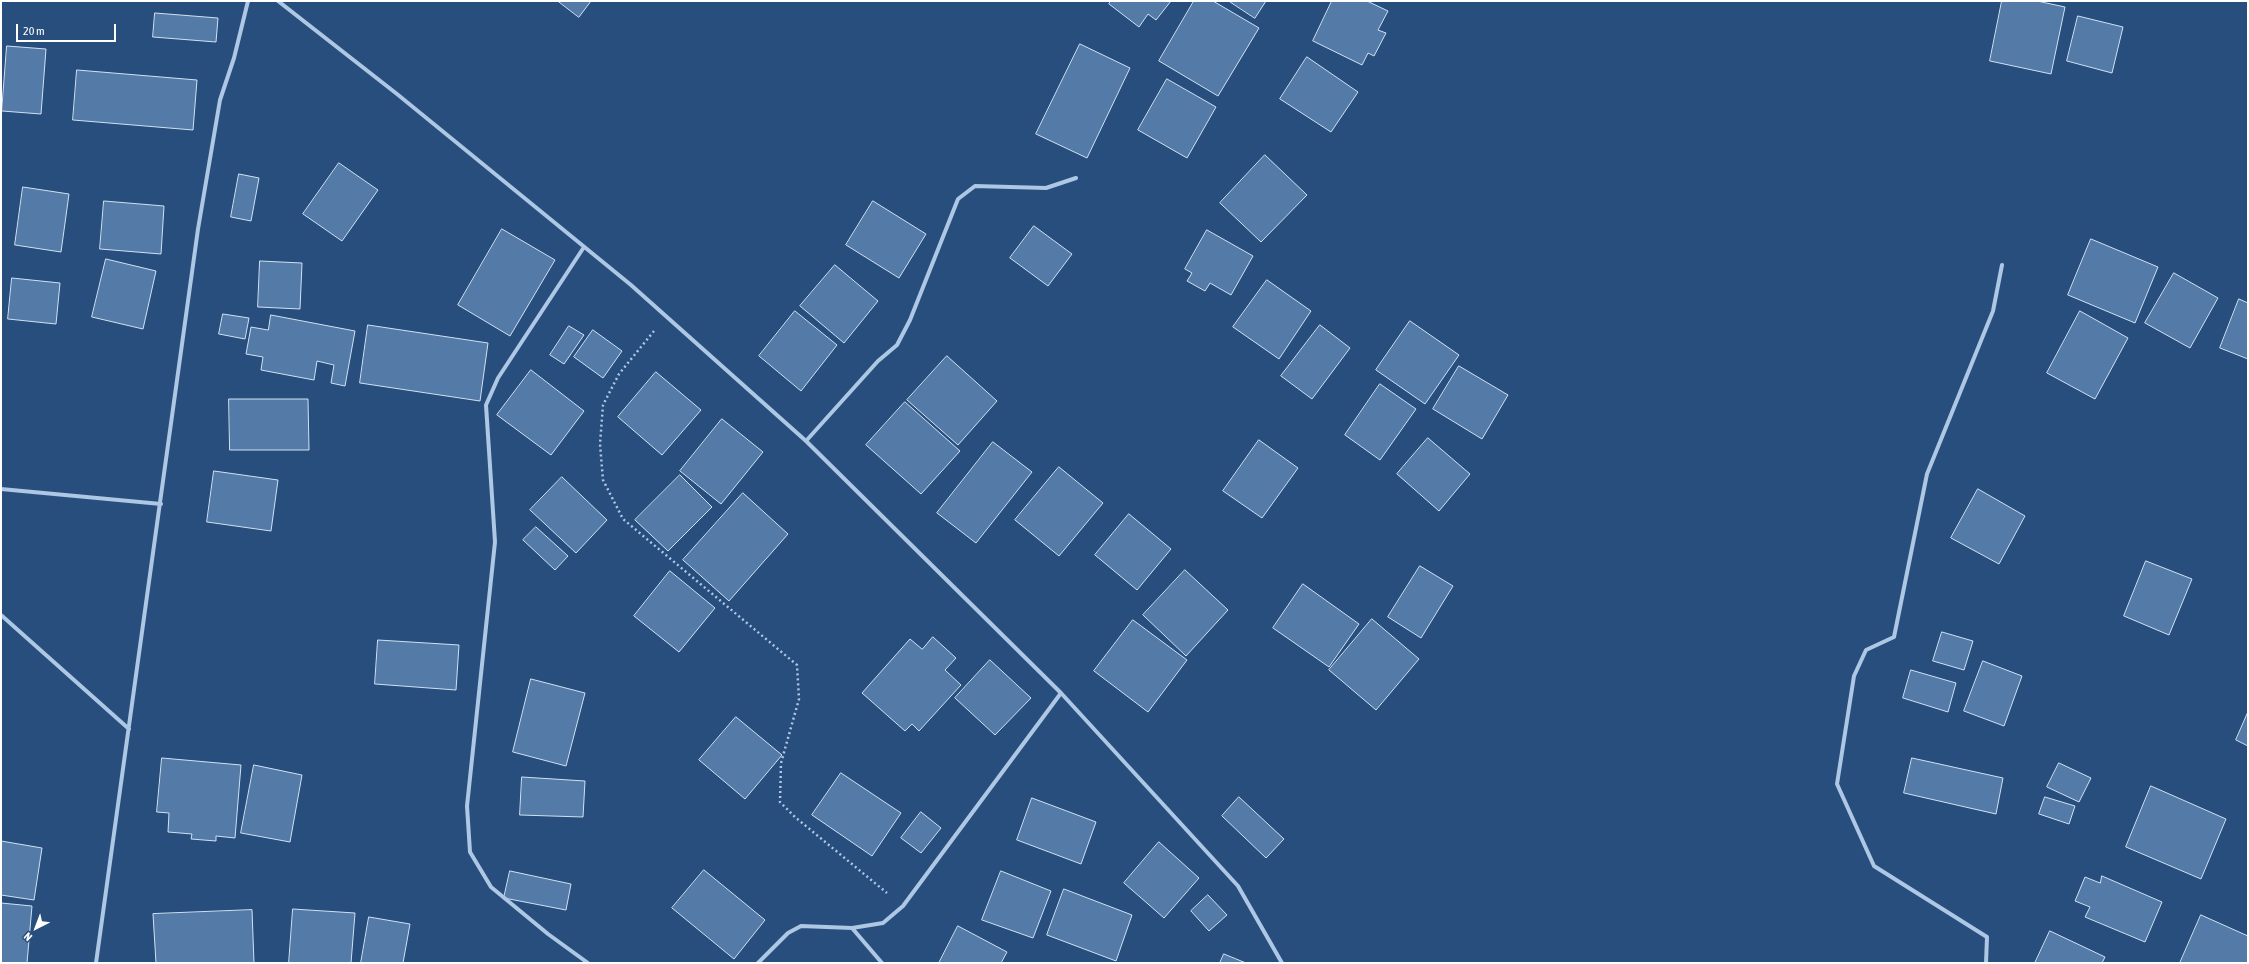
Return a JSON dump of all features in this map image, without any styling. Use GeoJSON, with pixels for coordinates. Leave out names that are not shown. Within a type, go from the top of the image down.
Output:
{"type":"FeatureCollection","features":[{"type":"Feature","properties":{"kind":"street"},"geometry":{"type":"LineString","coordinates":[[96,963],[161,504],[198,228],[220,100],[234,58],[248,1]]}},
{"type":"Feature","properties":{"kind":"street"},"geometry":{"type":"LineString","coordinates":[[278,1],[397,94],[584,247],[665,316],[806,441],[1061,693],[1238,886],[1282,963]]}},
{"type":"Feature","properties":{"kind":"street"},"geometry":{"type":"LineString","coordinates":[[806,441],[878,361],[897,345],[910,320],[958,199],[975,186],[1046,188],[1076,178]]}},
{"type":"Feature","properties":{"kind":"street"},"geometry":{"type":"LineString","coordinates":[[584,247],[498,378],[486,405],[495,542],[466,806],[470,852],[491,886],[548,934],[588,963]]}},
{"type":"Feature","properties":{"kind":"street"},"geometry":{"type":"LineString","coordinates":[[1986,963],[1987,937],[1874,866],[1837,784],[1854,676],[1866,650],[1894,637],[1927,474],[1993,311],[2002,265]]}},
{"type":"Feature","properties":{"kind":"street"},"geometry":{"type":"LineString","coordinates":[[1,489],[161,504]]}},
{"type":"Feature","properties":{"kind":"street"},"geometry":{"type":"LineString","coordinates":[[1,615],[129,729]]}},
{"type":"Feature","properties":{"kind":"street"},"geometry":{"type":"LineString","coordinates":[[758,963],[788,933],[801,926],[852,928],[883,923],[903,906],[1061,693]]}},
{"type":"Feature","properties":{"kind":"street"},"geometry":{"type":"LineString","coordinates":[[852,928],[882,963]]}},
{"type":"Feature","properties":{"kind":"path"},"geometry":{"type":"LineString","coordinates":[[665,316],[619,374],[604,404],[600,444],[603,480],[623,519],[797,665],[799,699],[781,763],[780,802],[795,817],[903,906]]}},
{"type":"Feature","properties":{"kind":"building"},"geometry":{"type":"Polygon","coordinates":[[[558,1],[591,1],[579,17],[558,1]]]}},
{"type":"Feature","properties":{"kind":"building"},"geometry":{"type":"Polygon","coordinates":[[[1111,1],[1171,1],[1156,20],[1148,14],[1139,27],[1109,4],[1111,1]]]}},
{"type":"Feature","properties":{"kind":"building"},"geometry":{"type":"Polygon","coordinates":[[[1194,1],[1213,1],[1259,28],[1218,96],[1159,61],[1194,1]]]}},
{"type":"Feature","properties":{"kind":"building"},"geometry":{"type":"Polygon","coordinates":[[[1229,1],[1266,1],[1255,18],[1229,1]]]}},
{"type":"Feature","properties":{"kind":"building"},"geometry":{"type":"Polygon","coordinates":[[[1332,1],[1367,1],[1388,11],[1378,30],[1386,33],[1374,56],[1368,53],[1362,65],[1313,41],[1332,1]]]}},
{"type":"Feature","properties":{"kind":"building"},"geometry":{"type":"Polygon","coordinates":[[[2002,1],[2037,1],[2065,7],[2051,74],[1990,61],[2002,1]]]}},
{"type":"Feature","properties":{"kind":"building"},"geometry":{"type":"Polygon","coordinates":[[[155,13],[218,18],[216,42],[153,37],[155,13]]]}},
{"type":"Feature","properties":{"kind":"building"},"geometry":{"type":"Polygon","coordinates":[[[2078,16],[2123,27],[2112,73],[2067,61],[2078,16]]]}},
{"type":"Feature","properties":{"kind":"building"},"geometry":{"type":"Polygon","coordinates":[[[1080,44],[1130,68],[1087,158],[1036,134],[1080,44]]]}},
{"type":"Feature","properties":{"kind":"building"},"geometry":{"type":"Polygon","coordinates":[[[7,46],[46,49],[41,114],[2,111],[7,46]]]}},
{"type":"Feature","properties":{"kind":"building"},"geometry":{"type":"Polygon","coordinates":[[[1307,57],[1358,92],[1331,132],[1280,99],[1307,57]]]}},
{"type":"Feature","properties":{"kind":"building"},"geometry":{"type":"Polygon","coordinates":[[[77,70],[197,80],[193,130],[73,120],[77,70]]]}},
{"type":"Feature","properties":{"kind":"building"},"geometry":{"type":"Polygon","coordinates":[[[1167,79],[1216,107],[1187,158],[1138,130],[1167,79]]]}},
{"type":"Feature","properties":{"kind":"building"},"geometry":{"type":"Polygon","coordinates":[[[1265,155],[1307,195],[1261,242],[1220,203],[1265,155]]]}},
{"type":"Feature","properties":{"kind":"building"},"geometry":{"type":"Polygon","coordinates":[[[339,163],[378,190],[342,241],[303,214],[339,163]]]}},
{"type":"Feature","properties":{"kind":"building"},"geometry":{"type":"Polygon","coordinates":[[[239,174],[259,178],[251,221],[231,217],[239,174]]]}},
{"type":"Feature","properties":{"kind":"building"},"geometry":{"type":"Polygon","coordinates":[[[23,187],[69,194],[61,252],[15,245],[23,187]]]}},
{"type":"Feature","properties":{"kind":"building"},"geometry":{"type":"Polygon","coordinates":[[[104,201],[164,206],[161,254],[100,249],[104,201]]]}},
{"type":"Feature","properties":{"kind":"building"},"geometry":{"type":"Polygon","coordinates":[[[873,201],[926,234],[899,278],[846,245],[873,201]]]}},
{"type":"Feature","properties":{"kind":"building"},"geometry":{"type":"Polygon","coordinates":[[[1034,226],[1072,254],[1048,286],[1010,258],[1034,226]]]}},
{"type":"Feature","properties":{"kind":"building"},"geometry":{"type":"Polygon","coordinates":[[[502,229],[555,260],[510,336],[458,305],[502,229]]]}},
{"type":"Feature","properties":{"kind":"building"},"geometry":{"type":"Polygon","coordinates":[[[1207,230],[1253,256],[1231,295],[1210,283],[1205,291],[1187,281],[1192,273],[1185,269],[1207,230]]]}},
{"type":"Feature","properties":{"kind":"building"},"geometry":{"type":"Polygon","coordinates":[[[2091,239],[2158,267],[2135,323],[2068,295],[2091,239]]]}},
{"type":"Feature","properties":{"kind":"building"},"geometry":{"type":"Polygon","coordinates":[[[106,259],[156,271],[143,329],[92,317],[106,259]]]}},
{"type":"Feature","properties":{"kind":"building"},"geometry":{"type":"Polygon","coordinates":[[[260,261],[302,263],[300,309],[258,307],[260,261]]]}},
{"type":"Feature","properties":{"kind":"building"},"geometry":{"type":"Polygon","coordinates":[[[835,265],[878,301],[844,343],[800,306],[835,265]]]}},
{"type":"Feature","properties":{"kind":"building"},"geometry":{"type":"Polygon","coordinates":[[[2174,273],[2218,298],[2190,348],[2145,323],[2174,273]]]}},
{"type":"Feature","properties":{"kind":"building"},"geometry":{"type":"Polygon","coordinates":[[[12,278],[60,283],[56,324],[8,319],[12,278]]]}},
{"type":"Feature","properties":{"kind":"building"},"geometry":{"type":"Polygon","coordinates":[[[1267,280],[1311,311],[1279,359],[1233,327],[1267,280]]]}},
{"type":"Feature","properties":{"kind":"building"},"geometry":{"type":"Polygon","coordinates":[[[2239,299],[2248,303],[2248,359],[2220,348],[2239,299]]]}},
{"type":"Feature","properties":{"kind":"building"},"geometry":{"type":"Polygon","coordinates":[[[795,311],[837,345],[801,391],[759,356],[795,311]]]}},
{"type":"Feature","properties":{"kind":"building"},"geometry":{"type":"Polygon","coordinates":[[[2080,311],[2128,338],[2095,399],[2047,373],[2080,311]]]}},
{"type":"Feature","properties":{"kind":"building"},"geometry":{"type":"Polygon","coordinates":[[[223,314],[249,318],[245,339],[219,334],[223,314]]]}},
{"type":"Feature","properties":{"kind":"building"},"geometry":{"type":"Polygon","coordinates":[[[271,315],[355,331],[345,386],[331,383],[334,365],[317,361],[314,380],[261,370],[263,357],[246,354],[251,327],[268,330],[271,315]]]}},
{"type":"Feature","properties":{"kind":"building"},"geometry":{"type":"Polygon","coordinates":[[[1410,321],[1459,355],[1425,404],[1376,370],[1410,321]]]}},
{"type":"Feature","properties":{"kind":"building"},"geometry":{"type":"Polygon","coordinates":[[[368,325],[488,343],[480,401],[360,383],[368,325]]]}},
{"type":"Feature","properties":{"kind":"building"},"geometry":{"type":"Polygon","coordinates":[[[1320,325],[1350,348],[1312,399],[1281,376],[1320,325]]]}},
{"type":"Feature","properties":{"kind":"building"},"geometry":{"type":"Polygon","coordinates":[[[569,326],[584,335],[564,364],[550,355],[569,326]]]}},
{"type":"Feature","properties":{"kind":"building"},"geometry":{"type":"Polygon","coordinates":[[[593,330],[622,351],[603,378],[574,357],[593,330]]]}},
{"type":"Feature","properties":{"kind":"building"},"geometry":{"type":"Polygon","coordinates":[[[947,356],[997,401],[958,445],[907,400],[947,356]]]}},
{"type":"Feature","properties":{"kind":"building"},"geometry":{"type":"Polygon","coordinates":[[[1459,366],[1508,395],[1482,439],[1433,409],[1459,366]]]}},
{"type":"Feature","properties":{"kind":"building"},"geometry":{"type":"Polygon","coordinates":[[[531,370],[584,411],[551,455],[497,415],[531,370]]]}},
{"type":"Feature","properties":{"kind":"building"},"geometry":{"type":"Polygon","coordinates":[[[656,372],[701,410],[662,455],[618,417],[656,372]]]}},
{"type":"Feature","properties":{"kind":"building"},"geometry":{"type":"Polygon","coordinates":[[[1380,384],[1416,409],[1380,460],[1345,435],[1380,384]]]}},
{"type":"Feature","properties":{"kind":"building"},"geometry":{"type":"Polygon","coordinates":[[[229,399],[308,399],[309,450],[230,450],[229,399]]]}},
{"type":"Feature","properties":{"kind":"building"},"geometry":{"type":"Polygon","coordinates":[[[905,402],[960,451],[921,494],[866,445],[905,402]]]}},
{"type":"Feature","properties":{"kind":"building"},"geometry":{"type":"Polygon","coordinates":[[[722,419],[763,452],[721,504],[680,471],[722,419]]]}},
{"type":"Feature","properties":{"kind":"building"},"geometry":{"type":"Polygon","coordinates":[[[1428,438],[1470,474],[1439,511],[1397,474],[1428,438]]]}},
{"type":"Feature","properties":{"kind":"building"},"geometry":{"type":"Polygon","coordinates":[[[1259,440],[1298,468],[1262,518],[1223,491],[1259,440]]]}},
{"type":"Feature","properties":{"kind":"building"},"geometry":{"type":"Polygon","coordinates":[[[993,442],[1032,472],[976,543],[937,513],[993,442]]]}},
{"type":"Feature","properties":{"kind":"building"},"geometry":{"type":"Polygon","coordinates":[[[1059,467],[1103,503],[1059,556],[1015,520],[1059,467]]]}},
{"type":"Feature","properties":{"kind":"building"},"geometry":{"type":"Polygon","coordinates":[[[214,471],[278,480],[271,531],[207,522],[214,471]]]}},
{"type":"Feature","properties":{"kind":"building"},"geometry":{"type":"Polygon","coordinates":[[[680,475],[712,507],[668,551],[635,520],[680,475]]]}},
{"type":"Feature","properties":{"kind":"building"},"geometry":{"type":"Polygon","coordinates":[[[562,477],[607,520],[576,553],[530,510],[562,477]]]}},
{"type":"Feature","properties":{"kind":"building"},"geometry":{"type":"Polygon","coordinates":[[[1978,489],[2025,516],[1999,564],[1951,538],[1978,489]]]}},
{"type":"Feature","properties":{"kind":"building"},"geometry":{"type":"Polygon","coordinates":[[[743,493],[788,534],[729,601],[683,560],[743,493]]]}},
{"type":"Feature","properties":{"kind":"building"},"geometry":{"type":"Polygon","coordinates":[[[1129,514],[1171,549],[1137,590],[1095,555],[1129,514]]]}},
{"type":"Feature","properties":{"kind":"building"},"geometry":{"type":"Polygon","coordinates":[[[536,527],[568,556],[555,570],[523,540],[536,527]]]}},
{"type":"Feature","properties":{"kind":"building"},"geometry":{"type":"Polygon","coordinates":[[[2146,561],[2192,579],[2169,635],[2124,616],[2146,561]]]}},
{"type":"Feature","properties":{"kind":"building"},"geometry":{"type":"Polygon","coordinates":[[[1420,566],[1453,586],[1421,638],[1388,617],[1420,566]]]}},
{"type":"Feature","properties":{"kind":"building"},"geometry":{"type":"Polygon","coordinates":[[[1185,570],[1228,610],[1186,656],[1143,615],[1185,570]]]}},
{"type":"Feature","properties":{"kind":"building"},"geometry":{"type":"Polygon","coordinates":[[[670,571],[715,608],[679,652],[634,616],[670,571]]]}},
{"type":"Feature","properties":{"kind":"building"},"geometry":{"type":"Polygon","coordinates":[[[1303,584],[1359,624],[1329,667],[1273,628],[1303,584]]]}},
{"type":"Feature","properties":{"kind":"building"},"geometry":{"type":"Polygon","coordinates":[[[1372,619],[1419,659],[1376,710],[1329,670],[1372,619]]]}},
{"type":"Feature","properties":{"kind":"building"},"geometry":{"type":"Polygon","coordinates":[[[1133,620],[1187,660],[1148,712],[1094,671],[1133,620]]]}},
{"type":"Feature","properties":{"kind":"building"},"geometry":{"type":"Polygon","coordinates":[[[1942,632],[1973,641],[1964,670],[1933,661],[1942,632]]]}},
{"type":"Feature","properties":{"kind":"building"},"geometry":{"type":"Polygon","coordinates":[[[933,637],[956,658],[945,670],[961,685],[919,731],[912,724],[905,731],[862,693],[910,639],[922,649],[933,637]]]}},
{"type":"Feature","properties":{"kind":"building"},"geometry":{"type":"Polygon","coordinates":[[[378,640],[459,645],[456,690],[375,684],[378,640]]]}},
{"type":"Feature","properties":{"kind":"building"},"geometry":{"type":"Polygon","coordinates":[[[990,660],[1031,698],[995,735],[955,698],[990,660]]]}},
{"type":"Feature","properties":{"kind":"building"},"geometry":{"type":"Polygon","coordinates":[[[1983,661],[2022,676],[2004,726],[1964,711],[1983,661]]]}},
{"type":"Feature","properties":{"kind":"building"},"geometry":{"type":"Polygon","coordinates":[[[1911,670],[1956,683],[1948,712],[1903,698],[1911,670]]]}},
{"type":"Feature","properties":{"kind":"building"},"geometry":{"type":"Polygon","coordinates":[[[531,679],[585,693],[566,766],[513,752],[531,679]]]}},
{"type":"Feature","properties":{"kind":"building"},"geometry":{"type":"Polygon","coordinates":[[[2248,712],[2248,746],[2236,740],[2248,712]]]}},
{"type":"Feature","properties":{"kind":"building"},"geometry":{"type":"Polygon","coordinates":[[[736,717],[782,755],[745,799],[699,760],[736,717]]]}},
{"type":"Feature","properties":{"kind":"building"},"geometry":{"type":"Polygon","coordinates":[[[162,758],[241,765],[235,838],[216,836],[216,841],[191,839],[192,834],[168,832],[169,813],[157,812],[162,758]]]}},
{"type":"Feature","properties":{"kind":"building"},"geometry":{"type":"Polygon","coordinates":[[[1912,758],[2003,778],[1996,814],[1904,793],[1912,758]]]}},
{"type":"Feature","properties":{"kind":"building"},"geometry":{"type":"Polygon","coordinates":[[[2059,763],[2091,778],[2079,802],[2047,787],[2059,763]]]}},
{"type":"Feature","properties":{"kind":"building"},"geometry":{"type":"Polygon","coordinates":[[[254,765],[302,775],[290,842],[241,833],[254,765]]]}},
{"type":"Feature","properties":{"kind":"building"},"geometry":{"type":"Polygon","coordinates":[[[841,773],[901,813],[872,856],[812,815],[841,773]]]}},
{"type":"Feature","properties":{"kind":"building"},"geometry":{"type":"Polygon","coordinates":[[[522,777],[585,781],[583,817],[520,815],[522,777]]]}},
{"type":"Feature","properties":{"kind":"building"},"geometry":{"type":"Polygon","coordinates":[[[2151,786],[2226,819],[2201,879],[2126,847],[2151,786]]]}},
{"type":"Feature","properties":{"kind":"building"},"geometry":{"type":"Polygon","coordinates":[[[1239,797],[1284,839],[1266,858],[1222,816],[1239,797]]]}},
{"type":"Feature","properties":{"kind":"building"},"geometry":{"type":"Polygon","coordinates":[[[2045,797],[2075,806],[2069,824],[2039,814],[2045,797]]]}},
{"type":"Feature","properties":{"kind":"building"},"geometry":{"type":"Polygon","coordinates":[[[1032,798],[1096,822],[1081,864],[1017,840],[1032,798]]]}},
{"type":"Feature","properties":{"kind":"building"},"geometry":{"type":"Polygon","coordinates":[[[921,812],[941,828],[921,853],[901,838],[921,812]]]}},
{"type":"Feature","properties":{"kind":"building"},"geometry":{"type":"Polygon","coordinates":[[[1,841],[42,848],[34,900],[1,895],[1,841]]]}},
{"type":"Feature","properties":{"kind":"building"},"geometry":{"type":"Polygon","coordinates":[[[1159,842],[1199,878],[1164,918],[1124,883],[1159,842]]]}},
{"type":"Feature","properties":{"kind":"building"},"geometry":{"type":"Polygon","coordinates":[[[704,870],[765,920],[734,959],[672,908],[704,870]]]}},
{"type":"Feature","properties":{"kind":"building"},"geometry":{"type":"Polygon","coordinates":[[[510,871],[571,884],[566,910],[504,898],[510,871]]]}},
{"type":"Feature","properties":{"kind":"building"},"geometry":{"type":"Polygon","coordinates":[[[1001,871],[1051,891],[1033,938],[982,920],[1001,871]]]}},
{"type":"Feature","properties":{"kind":"building"},"geometry":{"type":"Polygon","coordinates":[[[2102,876],[2162,902],[2145,942],[2085,917],[2090,907],[2075,901],[2085,877],[2100,883],[2102,876]]]}},
{"type":"Feature","properties":{"kind":"building"},"geometry":{"type":"Polygon","coordinates":[[[1064,889],[1132,915],[1116,961],[1047,935],[1064,889]]]}},
{"type":"Feature","properties":{"kind":"building"},"geometry":{"type":"Polygon","coordinates":[[[1208,895],[1227,915],[1209,931],[1191,911],[1208,895]]]}},
{"type":"Feature","properties":{"kind":"building"},"geometry":{"type":"Polygon","coordinates":[[[1,903],[32,906],[27,963],[1,963],[1,903]]]}},
{"type":"Feature","properties":{"kind":"building"},"geometry":{"type":"Polygon","coordinates":[[[293,909],[355,913],[351,963],[289,963],[293,909]]]}},
{"type":"Feature","properties":{"kind":"building"},"geometry":{"type":"Polygon","coordinates":[[[252,910],[254,963],[156,963],[153,914],[252,910]]]}},
{"type":"Feature","properties":{"kind":"building"},"geometry":{"type":"Polygon","coordinates":[[[2201,915],[2248,936],[2248,963],[2180,963],[2201,915]]]}},
{"type":"Feature","properties":{"kind":"building"},"geometry":{"type":"Polygon","coordinates":[[[369,917],[410,924],[403,963],[361,963],[369,917]]]}},
{"type":"Feature","properties":{"kind":"building"},"geometry":{"type":"Polygon","coordinates":[[[958,926],[1007,952],[1001,963],[939,963],[958,926]]]}},
{"type":"Feature","properties":{"kind":"building"},"geometry":{"type":"Polygon","coordinates":[[[2050,931],[2105,957],[2102,963],[2035,963],[2050,931]]]}},
{"type":"Feature","properties":{"kind":"building"},"geometry":{"type":"Polygon","coordinates":[[[1224,954],[1246,963],[1220,963],[1224,954]]]}}]}
